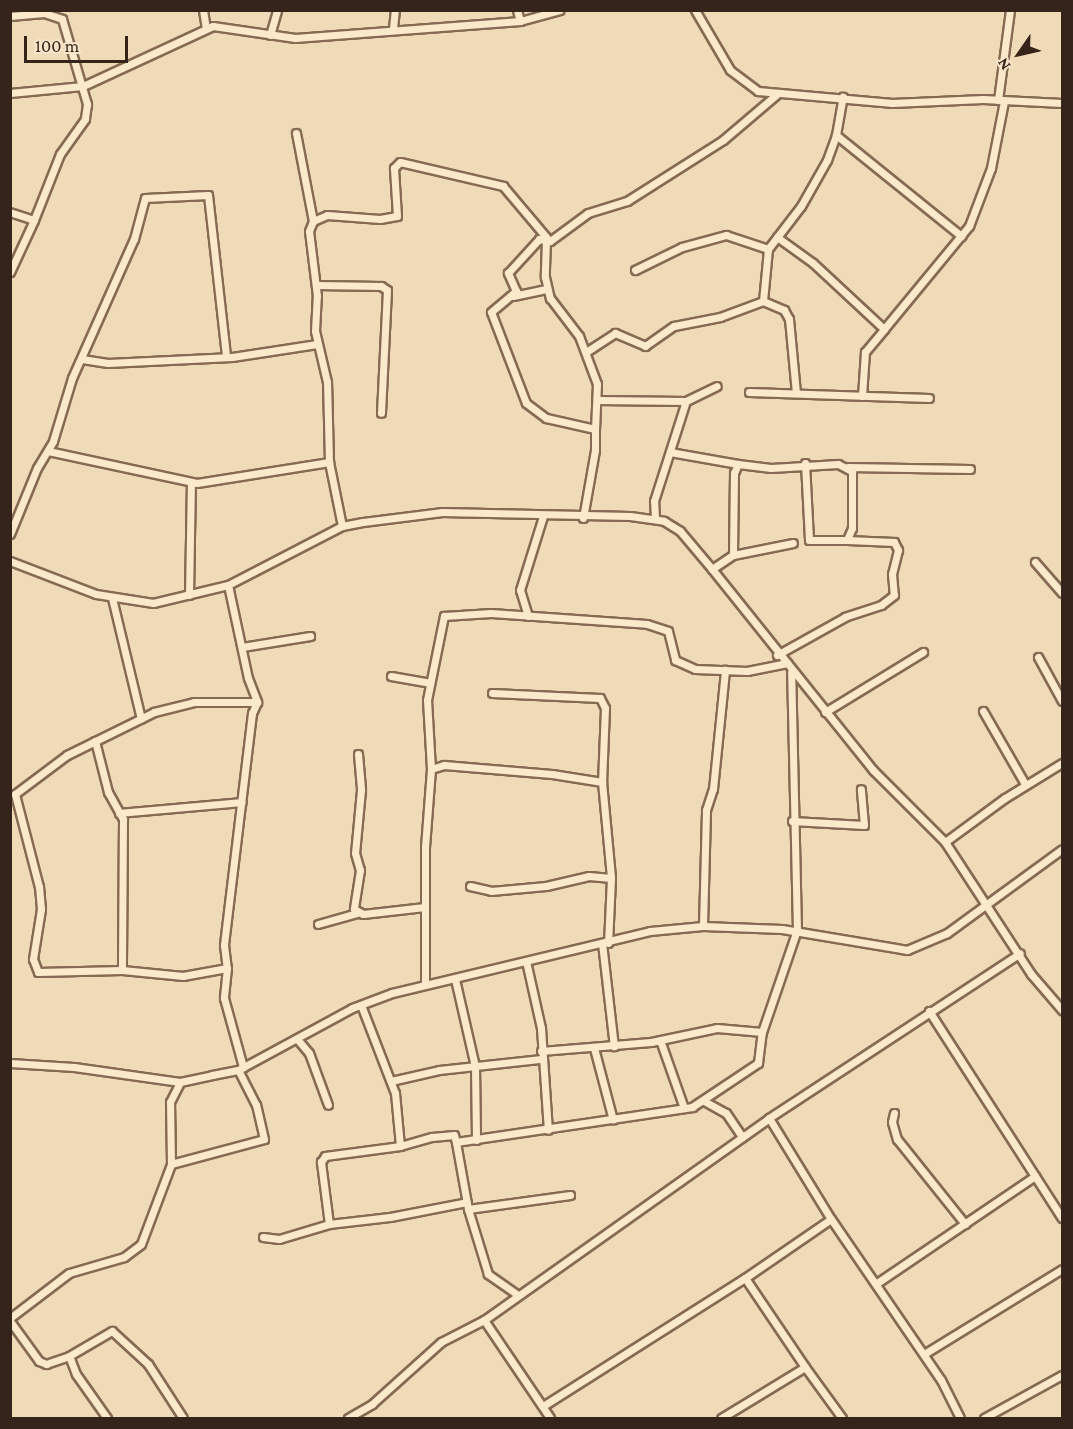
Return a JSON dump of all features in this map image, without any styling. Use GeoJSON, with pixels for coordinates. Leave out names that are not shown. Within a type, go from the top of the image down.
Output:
{"type":"FeatureCollection","features":[{"type":"Feature","properties":{"kind":"street"},"geometry":{"type":"LineString","coordinates":[[203,10],[206,28]]}},
{"type":"Feature","properties":{"kind":"street"},"geometry":{"type":"LineString","coordinates":[[270,35],[277,10]]}},
{"type":"Feature","properties":{"kind":"street"},"geometry":{"type":"LineString","coordinates":[[393,28],[395,10]]}},
{"type":"Feature","properties":{"kind":"street"},"geometry":{"type":"LineString","coordinates":[[517,10],[520,21]]}},
{"type":"Feature","properties":{"kind":"street"},"geometry":{"type":"LineString","coordinates":[[10,93],[83,86],[206,28],[221,26],[270,35],[343,35],[393,28],[520,21],[560,10]]}},
{"type":"Feature","properties":{"kind":"street"},"geometry":{"type":"LineString","coordinates":[[695,10],[736,76],[758,91],[924,104],[1001,100],[1062,103]]}},
{"type":"Feature","properties":{"kind":"street"},"geometry":{"type":"LineString","coordinates":[[862,396],[865,352],[868,344],[880,337],[884,329],[961,236],[991,168],[1001,100],[1010,10]]}},
{"type":"Feature","properties":{"kind":"street"},"geometry":{"type":"LineString","coordinates":[[10,16],[44,13],[62,19],[83,86],[85,119],[60,154],[34,220],[10,272]]}},
{"type":"Feature","properties":{"kind":"street"},"geometry":{"type":"LineString","coordinates":[[513,296],[516,291],[508,273],[539,239],[548,240],[578,219],[627,201],[723,140],[777,94]]}},
{"type":"Feature","properties":{"kind":"street"},"geometry":{"type":"LineString","coordinates":[[763,301],[768,249],[816,181],[836,135],[843,97]]}},
{"type":"Feature","properties":{"kind":"street"},"geometry":{"type":"LineString","coordinates":[[296,133],[313,221],[309,231],[316,285],[317,344],[327,382],[329,462],[342,526]]}},
{"type":"Feature","properties":{"kind":"street"},"geometry":{"type":"LineString","coordinates":[[836,135],[961,236]]}},
{"type":"Feature","properties":{"kind":"street"},"geometry":{"type":"LineString","coordinates":[[313,221],[327,215],[380,219],[397,216],[394,168],[400,162],[503,186],[548,240],[547,288],[586,352],[597,384],[595,450],[584,518]]}},
{"type":"Feature","properties":{"kind":"street"},"geometry":{"type":"LineString","coordinates":[[10,534],[48,451],[82,359],[134,239],[144,199],[206,194],[226,356]]}},
{"type":"Feature","properties":{"kind":"street"},"geometry":{"type":"LineString","coordinates":[[10,212],[34,220]]}},
{"type":"Feature","properties":{"kind":"street"},"geometry":{"type":"LineString","coordinates":[[636,270],[682,247],[726,235],[768,249]]}},
{"type":"Feature","properties":{"kind":"street"},"geometry":{"type":"LineString","coordinates":[[777,237],[813,263],[884,329]]}},
{"type":"Feature","properties":{"kind":"street"},"geometry":{"type":"LineString","coordinates":[[316,285],[381,286],[387,290],[381,413]]}},
{"type":"Feature","properties":{"kind":"street"},"geometry":{"type":"LineString","coordinates":[[547,288],[513,296],[491,312],[526,403],[546,418],[595,429]]}},
{"type":"Feature","properties":{"kind":"street"},"geometry":{"type":"LineString","coordinates":[[586,352],[615,333],[645,346],[674,326],[720,317],[763,301],[784,310],[789,319],[796,393]]}},
{"type":"Feature","properties":{"kind":"street"},"geometry":{"type":"LineString","coordinates":[[82,359],[108,363],[226,356],[317,344]]}},
{"type":"Feature","properties":{"kind":"street"},"geometry":{"type":"LineString","coordinates":[[597,400],[686,401],[701,391],[717,387]]}},
{"type":"Feature","properties":{"kind":"street"},"geometry":{"type":"LineString","coordinates":[[749,392],[929,398]]}},
{"type":"Feature","properties":{"kind":"street"},"geometry":{"type":"LineString","coordinates":[[655,518],[654,501],[686,401]]}},
{"type":"Feature","properties":{"kind":"street"},"geometry":{"type":"LineString","coordinates":[[48,451],[191,482],[329,462]]}},
{"type":"Feature","properties":{"kind":"street"},"geometry":{"type":"LineString","coordinates":[[670,453],[771,468],[804,463],[848,467],[970,469]]}},
{"type":"Feature","properties":{"kind":"street"},"geometry":{"type":"LineString","coordinates":[[777,655],[845,617],[881,605],[894,595],[892,574],[898,550],[894,542],[809,540],[804,463]]}},
{"type":"Feature","properties":{"kind":"street"},"geometry":{"type":"LineString","coordinates":[[733,555],[734,473],[738,464]]}},
{"type":"Feature","properties":{"kind":"street"},"geometry":{"type":"LineString","coordinates":[[847,540],[852,528],[854,478],[848,467]]}},
{"type":"Feature","properties":{"kind":"street"},"geometry":{"type":"LineString","coordinates":[[189,595],[191,482]]}},
{"type":"Feature","properties":{"kind":"street"},"geometry":{"type":"LineString","coordinates":[[10,561],[111,598],[153,603],[228,585],[342,526],[442,512],[584,518],[655,518],[680,531],[777,655],[787,663],[791,672],[899,800],[945,842],[1031,974],[1062,1010]]}},
{"type":"Feature","properties":{"kind":"street"},"geometry":{"type":"LineString","coordinates":[[528,615],[520,590],[543,516]]}},
{"type":"Feature","properties":{"kind":"street"},"geometry":{"type":"LineString","coordinates":[[712,569],[733,555],[793,543]]}},
{"type":"Feature","properties":{"kind":"street"},"geometry":{"type":"LineString","coordinates":[[1035,562],[1062,593]]}},
{"type":"Feature","properties":{"kind":"street"},"geometry":{"type":"LineString","coordinates":[[171,1164],[264,1139],[256,1105],[240,1068],[224,998],[227,968],[225,930],[252,713],[257,702],[228,585]]}},
{"type":"Feature","properties":{"kind":"street"},"geometry":{"type":"LineString","coordinates":[[111,598],[141,719]]}},
{"type":"Feature","properties":{"kind":"street"},"geometry":{"type":"LineString","coordinates":[[425,984],[425,907],[431,769],[426,737],[429,683],[444,616],[528,615],[647,624],[668,631],[675,660],[680,664],[725,670],[787,663]]}},
{"type":"Feature","properties":{"kind":"street"},"geometry":{"type":"LineString","coordinates":[[242,647],[310,636]]}},
{"type":"Feature","properties":{"kind":"street"},"geometry":{"type":"LineString","coordinates":[[825,712],[923,652]]}},
{"type":"Feature","properties":{"kind":"street"},"geometry":{"type":"LineString","coordinates":[[1038,657],[1062,701]]}},
{"type":"Feature","properties":{"kind":"street"},"geometry":{"type":"LineString","coordinates":[[703,926],[706,810],[712,789],[725,670]]}},
{"type":"Feature","properties":{"kind":"street"},"geometry":{"type":"LineString","coordinates":[[456,1142],[684,1108],[704,1101],[758,1063],[762,1032],[797,930],[792,821],[791,672]]}},
{"type":"Feature","properties":{"kind":"street"},"geometry":{"type":"LineString","coordinates":[[391,676],[429,683]]}},
{"type":"Feature","properties":{"kind":"street"},"geometry":{"type":"LineString","coordinates":[[492,693],[600,698],[604,708],[603,783],[611,878],[605,943],[614,1046]]}},
{"type":"Feature","properties":{"kind":"street"},"geometry":{"type":"LineString","coordinates":[[227,968],[183,975],[122,970],[42,974],[34,966],[41,909],[39,886],[13,788],[67,755],[154,712],[194,702],[257,702]]}},
{"type":"Feature","properties":{"kind":"street"},"geometry":{"type":"LineString","coordinates":[[983,711],[1025,784]]}},
{"type":"Feature","properties":{"kind":"street"},"geometry":{"type":"LineString","coordinates":[[94,741],[108,792],[123,819],[122,970]]}},
{"type":"Feature","properties":{"kind":"street"},"geometry":{"type":"LineString","coordinates":[[357,913],[354,909],[360,870],[355,853],[361,790],[358,754]]}},
{"type":"Feature","properties":{"kind":"street"},"geometry":{"type":"LineString","coordinates":[[945,842],[1025,784],[1062,763]]}},
{"type":"Feature","properties":{"kind":"street"},"geometry":{"type":"LineString","coordinates":[[431,769],[444,765],[552,774],[603,783]]}},
{"type":"Feature","properties":{"kind":"street"},"geometry":{"type":"LineString","coordinates":[[792,821],[864,825],[861,789]]}},
{"type":"Feature","properties":{"kind":"street"},"geometry":{"type":"LineString","coordinates":[[119,813],[242,802]]}},
{"type":"Feature","properties":{"kind":"street"},"geometry":{"type":"LineString","coordinates":[[10,1063],[74,1067],[180,1082],[240,1068],[298,1040],[361,1005],[425,984],[455,979],[651,931],[703,926],[797,930],[907,950],[947,933],[986,902],[1062,849]]}},
{"type":"Feature","properties":{"kind":"street"},"geometry":{"type":"LineString","coordinates":[[470,886],[491,891],[546,886],[589,876],[611,878]]}},
{"type":"Feature","properties":{"kind":"street"},"geometry":{"type":"LineString","coordinates":[[318,924],[357,913],[425,907]]}},
{"type":"Feature","properties":{"kind":"street"},"geometry":{"type":"LineString","coordinates":[[348,1419],[441,1342],[483,1320],[769,1118],[929,1011],[1020,954]]}},
{"type":"Feature","properties":{"kind":"street"},"geometry":{"type":"LineString","coordinates":[[526,961],[541,1028],[541,1055],[548,1130]]}},
{"type":"Feature","properties":{"kind":"street"},"geometry":{"type":"LineString","coordinates":[[455,979],[475,1066],[476,1140]]}},
{"type":"Feature","properties":{"kind":"street"},"geometry":{"type":"LineString","coordinates":[[361,1005],[391,1081],[400,1146]]}},
{"type":"Feature","properties":{"kind":"street"},"geometry":{"type":"LineString","coordinates":[[929,1011],[1062,1218]]}},
{"type":"Feature","properties":{"kind":"street"},"geometry":{"type":"LineString","coordinates":[[391,1081],[541,1055],[660,1040],[725,1027],[762,1032]]}},
{"type":"Feature","properties":{"kind":"street"},"geometry":{"type":"LineString","coordinates":[[298,1040],[309,1053],[328,1105]]}},
{"type":"Feature","properties":{"kind":"street"},"geometry":{"type":"LineString","coordinates":[[660,1040],[684,1108]]}},
{"type":"Feature","properties":{"kind":"street"},"geometry":{"type":"LineString","coordinates":[[594,1048],[613,1120]]}},
{"type":"Feature","properties":{"kind":"street"},"geometry":{"type":"LineString","coordinates":[[180,1082],[170,1102],[171,1164],[141,1244],[124,1257],[69,1273],[10,1319],[39,1360],[46,1364],[69,1356],[104,1334],[118,1333],[148,1364],[183,1419]]}},
{"type":"Feature","properties":{"kind":"street"},"geometry":{"type":"LineString","coordinates":[[704,1101],[726,1113],[742,1137]]}},
{"type":"Feature","properties":{"kind":"street"},"geometry":{"type":"LineString","coordinates":[[894,1113],[897,1139],[965,1224]]}},
{"type":"Feature","properties":{"kind":"street"},"geometry":{"type":"LineString","coordinates":[[769,1118],[831,1219],[924,1354],[960,1419]]}},
{"type":"Feature","properties":{"kind":"street"},"geometry":{"type":"LineString","coordinates":[[329,1224],[321,1162],[325,1156],[400,1146],[454,1135],[468,1205],[488,1274],[518,1295]]}},
{"type":"Feature","properties":{"kind":"street"},"geometry":{"type":"LineString","coordinates":[[877,1283],[1035,1176]]}},
{"type":"Feature","properties":{"kind":"street"},"geometry":{"type":"LineString","coordinates":[[263,1237],[279,1239],[329,1224],[468,1205],[570,1195]]}},
{"type":"Feature","properties":{"kind":"street"},"geometry":{"type":"LineString","coordinates":[[543,1406],[745,1278],[831,1219]]}},
{"type":"Feature","properties":{"kind":"street"},"geometry":{"type":"LineString","coordinates":[[924,1354],[1062,1269]]}},
{"type":"Feature","properties":{"kind":"street"},"geometry":{"type":"LineString","coordinates":[[745,1278],[842,1419]]}},
{"type":"Feature","properties":{"kind":"street"},"geometry":{"type":"LineString","coordinates":[[483,1320],[550,1419]]}},
{"type":"Feature","properties":{"kind":"street"},"geometry":{"type":"LineString","coordinates":[[69,1356],[76,1374],[107,1419]]}},
{"type":"Feature","properties":{"kind":"street"},"geometry":{"type":"LineString","coordinates":[[721,1419],[805,1367]]}},
{"type":"Feature","properties":{"kind":"street"},"geometry":{"type":"LineString","coordinates":[[984,1419],[1062,1376]]}},
{"type":"Feature","properties":{"kind":"street"},"geometry":{"type":"LineString","coordinates":[[359,1412],[364,1419]]}}]}
